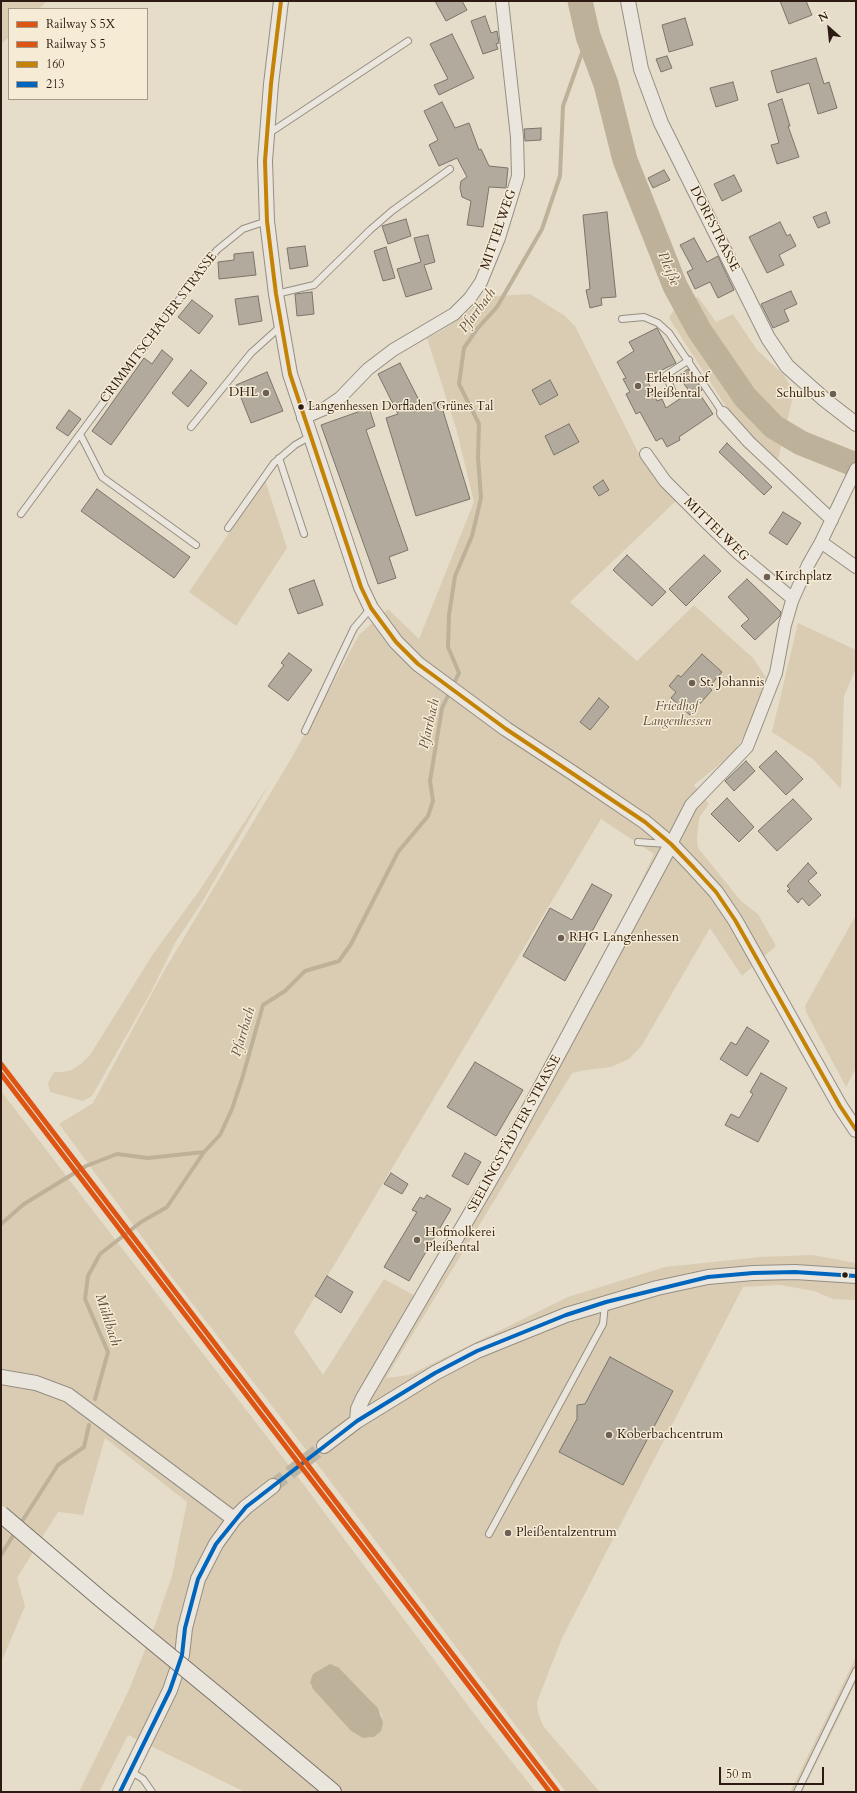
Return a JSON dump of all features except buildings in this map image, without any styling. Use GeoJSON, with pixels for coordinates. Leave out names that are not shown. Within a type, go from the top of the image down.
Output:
{"type":"FeatureCollection","features":[{"type":"Feature","properties":{"kind":"main road"},"geometry":{"type":"LineString","coordinates":[[1,1514],[103,1601],[333,1792]]}},
{"type":"Feature","properties":{"kind":"street"},"geometry":{"type":"LineString","coordinates":[[281,1],[265,136],[265,191],[267,221],[276,294],[290,374],[303,418],[361,587],[371,608],[396,642],[418,664],[468,702],[645,822],[671,844],[716,892],[735,920],[840,1106],[856,1130]]}},
{"type":"Feature","properties":{"kind":"street","name":"MITTELWEG"},"geometry":{"type":"LineString","coordinates":[[303,418],[324,409],[340,398],[368,369],[394,350],[454,314],[470,298],[481,282],[499,238],[518,176],[516,137],[502,1]]}},
{"type":"Feature","properties":{"kind":"street","name":"DORFSTRASSE"},"geometry":{"type":"LineString","coordinates":[[628,1],[630,20],[641,69],[661,122],[768,338],[787,366],[815,392],[856,424]]}},
{"type":"Feature","properties":{"kind":"street"},"geometry":{"type":"LineString","coordinates":[[723,413],[749,442],[832,520]]}},
{"type":"Feature","properties":{"kind":"street","name":"MITTELWEG"},"geometry":{"type":"LineString","coordinates":[[646,454],[665,481],[705,521],[738,553],[793,599]]}},
{"type":"Feature","properties":{"kind":"street"},"geometry":{"type":"LineString","coordinates":[[671,844],[691,805],[747,747],[776,673],[785,625],[793,599],[808,565],[832,520],[856,468]]}},
{"type":"Feature","properties":{"kind":"street"},"geometry":{"type":"LineString","coordinates":[[821,542],[856,567]]}},
{"type":"Feature","properties":{"kind":"street","name":"SEELINGSTÄDTER STRASSE"},"geometry":{"type":"LineString","coordinates":[[357,1421],[358,1409],[363,1398],[500,1163],[671,844]]}},
{"type":"Feature","properties":{"kind":"street"},"geometry":{"type":"LineString","coordinates":[[324,1446],[357,1421],[435,1373],[477,1351],[559,1317],[606,1302],[708,1277],[753,1273],[795,1272],[856,1276]]}},
{"type":"Feature","properties":{"kind":"street"},"geometry":{"type":"LineString","coordinates":[[1,1377],[36,1383],[68,1396],[234,1519]]}},
{"type":"Feature","properties":{"kind":"street"},"geometry":{"type":"LineString","coordinates":[[120,1792],[170,1690],[182,1655],[185,1628],[198,1579],[216,1544],[234,1519],[246,1507],[273,1486]]}},
{"type":"Feature","properties":{"kind":"lane"},"geometry":{"type":"LineString","coordinates":[[265,136],[408,41]]}},
{"type":"Feature","properties":{"kind":"lane"},"geometry":{"type":"LineString","coordinates":[[276,294],[314,285],[387,216],[450,169]]}},
{"type":"Feature","properties":{"kind":"lane","name":"CRIMMITSCHAUER STRASSE"},"geometry":{"type":"LineString","coordinates":[[21,514],[217,250],[244,229],[267,221]]}},
{"type":"Feature","properties":{"kind":"lane"},"geometry":{"type":"LineString","coordinates":[[622,319],[644,317],[658,323],[669,333],[689,360],[723,413]]}},
{"type":"Feature","properties":{"kind":"lane"},"geometry":{"type":"LineString","coordinates":[[191,427],[251,353],[281,326]]}},
{"type":"Feature","properties":{"kind":"lane"},"geometry":{"type":"LineString","coordinates":[[672,390],[666,375],[689,360]]}},
{"type":"Feature","properties":{"kind":"lane"},"geometry":{"type":"LineString","coordinates":[[80,434],[102,477],[196,545]]}},
{"type":"Feature","properties":{"kind":"lane"},"geometry":{"type":"LineString","coordinates":[[228,528],[268,469],[295,445],[309,437]]}},
{"type":"Feature","properties":{"kind":"lane"},"geometry":{"type":"LineString","coordinates":[[279,458],[304,534]]}},
{"type":"Feature","properties":{"kind":"lane"},"geometry":{"type":"LineString","coordinates":[[305,731],[354,628],[371,608]]}},
{"type":"Feature","properties":{"kind":"lane"},"geometry":{"type":"LineString","coordinates":[[638,842],[671,844]]}},
{"type":"Feature","properties":{"kind":"lane"},"geometry":{"type":"LineString","coordinates":[[489,1534],[603,1324],[606,1302]]}},
{"type":"Feature","properties":{"kind":"lane"},"geometry":{"type":"LineString","coordinates":[[797,1792],[856,1671]]}},
{"type":"Feature","properties":{"kind":"lane"},"geometry":{"type":"LineString","coordinates":[[130,1771],[143,1779],[152,1792]]}},
{"type":"Feature","properties":{"kind":"green space"},"geometry":{"type":"Polygon","coordinates":[[[1,1],[47,1],[40,8],[8,8],[8,38],[1,44],[1,1]]]}},
{"type":"Feature","properties":{"kind":"green space","name":"Friedhof Langenhessen"},"geometry":{"type":"Polygon","coordinates":[[[530,294],[565,316],[575,326],[638,452],[657,480],[677,500],[570,602],[637,661],[694,605],[753,658],[767,679],[748,729],[734,753],[694,785],[709,804],[699,818],[697,838],[698,848],[741,901],[758,914],[776,946],[742,976],[710,928],[642,1045],[629,1059],[611,1067],[572,1073],[386,1378],[409,1375],[568,1297],[665,1267],[761,1257],[812,1255],[856,1263],[856,1300],[833,1299],[814,1291],[780,1285],[743,1287],[562,1638],[537,1702],[538,1712],[543,1726],[600,1792],[566,1792],[324,1473],[167,1271],[59,1124],[93,1103],[164,971],[292,757],[359,635],[388,609],[419,639],[474,502],[456,428],[427,338],[439,332],[464,315],[483,297],[530,294]],[[601,819],[294,1332],[323,1375],[384,1279],[423,1300],[554,1065],[654,854],[601,819]]]}},
{"type":"Feature","properties":{"kind":"green space"},"geometry":{"type":"Polygon","coordinates":[[[698,297],[716,322],[733,314],[757,350],[784,375],[794,392],[777,464],[732,416],[669,318],[677,305],[698,297]]]}},
{"type":"Feature","properties":{"kind":"green space"},"geometry":{"type":"Polygon","coordinates":[[[265,480],[287,548],[236,626],[189,592],[265,480]]]}},
{"type":"Feature","properties":{"kind":"green space"},"geometry":{"type":"Polygon","coordinates":[[[798,623],[856,650],[856,668],[844,696],[841,789],[813,759],[772,732],[798,623]]]}},
{"type":"Feature","properties":{"kind":"green space"},"geometry":{"type":"Polygon","coordinates":[[[270,783],[204,899],[175,943],[151,992],[92,1096],[83,1101],[50,1092],[48,1083],[54,1072],[72,1070],[90,1055],[153,954],[197,894],[270,783]]]}},
{"type":"Feature","properties":{"kind":"green space"},"geometry":{"type":"Polygon","coordinates":[[[856,915],[856,1068],[846,1087],[806,1012],[805,1006],[856,915]]]}},
{"type":"Feature","properties":{"kind":"green space"},"geometry":{"type":"Polygon","coordinates":[[[1,1091],[304,1485],[481,1723],[536,1792],[245,1792],[128,1735],[99,1792],[79,1792],[128,1692],[155,1625],[172,1576],[187,1502],[105,1438],[83,1515],[58,1512],[17,1578],[25,1606],[3,1658],[1,1659],[1,1091]],[[335,1665],[311,1679],[311,1686],[351,1731],[355,1734],[369,1738],[374,1737],[377,1734],[382,1715],[372,1701],[335,1665]]]}},
{"type":"Feature","properties":{"kind":"green space"},"geometry":{"type":"Polygon","coordinates":[[[856,1657],[856,1682],[832,1732],[802,1792],[790,1792],[856,1657]]]}},
{"type":"Feature","properties":{"kind":"shaded area"},"geometry":{"type":"Polygon","coordinates":[[[330,1664],[338,1667],[378,1708],[383,1723],[381,1731],[374,1737],[363,1738],[351,1731],[313,1689],[310,1682],[313,1674],[330,1664]]]}},
{"type":"Feature","properties":{"kind":"waterway","name":"Pleiße"},"geometry":{"type":"LineString","coordinates":[[580,1],[588,36],[606,84],[625,160],[675,286],[699,330],[745,397],[774,427],[801,443],[856,465]]}},
{"type":"Feature","properties":{"kind":"waterway","name":"Pfarrbach"},"geometry":{"type":"LineString","coordinates":[[1,1224],[24,1204],[86,1166],[117,1154],[148,1158],[204,1152],[220,1135],[232,1109],[263,1005],[285,991],[305,971],[339,961],[351,944],[398,852],[428,816],[433,801],[430,781],[442,708],[459,673],[448,647],[449,615],[455,576],[472,536],[481,498],[478,457],[479,424],[459,384],[464,348],[477,329],[497,307],[542,229],[560,176],[563,106],[588,36]]}},
{"type":"Feature","properties":{"kind":"waterway","name":"Mühlbach"},"geometry":{"type":"LineString","coordinates":[[95,1399],[108,1352],[85,1299],[88,1276],[100,1254],[141,1222],[167,1207],[204,1152]]}},
{"type":"Feature","properties":{"kind":"waterway","name":"Mühlbach"},"geometry":{"type":"LineString","coordinates":[[19,1526],[58,1465],[84,1447],[89,1425]]}},
{"type":"Feature","properties":{"kind":"waterway","name":"Mühlbach"},"geometry":{"type":"LineString","coordinates":[[1,1555],[16,1531]]}},
{"type":"Feature","properties":{"kind":"tunnel"},"geometry":{"type":"LineString","coordinates":[[273,1486],[324,1446]]}},
{"type":"Feature","properties":{"kind":"transit line","name":"160"},"geometry":{"type":"LineString","coordinates":[[281,1],[271,84],[265,161],[267,221],[276,294],[290,374],[361,587],[371,608],[396,642],[418,664],[506,729],[645,822],[671,844],[694,868],[716,892],[735,920],[840,1106],[856,1130]]}},
{"type":"Feature","properties":{"kind":"transit line"},"geometry":{"type":"LineString","coordinates":[[1,1064],[558,1792]]}},
{"type":"Feature","properties":{"kind":"transit line"},"geometry":{"type":"LineString","coordinates":[[1,1074],[550,1792]]}},
{"type":"Feature","properties":{"kind":"transit line","name":"213"},"geometry":{"type":"LineString","coordinates":[[120,1792],[170,1690],[182,1655],[185,1628],[198,1579],[216,1544],[246,1507],[357,1421],[435,1373],[477,1351],[566,1315],[606,1302],[708,1277],[753,1273],[795,1272],[856,1276]]}},
{"type":"Feature","properties":{"kind":"place","name":"Erlebnishof Pleißental"},"geometry":{"type":"Point","coordinates":[638,386]}},
{"type":"Feature","properties":{"kind":"place","name":"DHL"},"geometry":{"type":"Point","coordinates":[266,393]}},
{"type":"Feature","properties":{"kind":"place","name":"Schulbus"},"geometry":{"type":"Point","coordinates":[833,394]}},
{"type":"Feature","properties":{"kind":"place","name":"Langenhessen Dorfladen Grünes Tal"},"geometry":{"type":"Point","coordinates":[301,407]}},
{"type":"Feature","properties":{"kind":"place","name":"Kirchplatz"},"geometry":{"type":"Point","coordinates":[767,577]}},
{"type":"Feature","properties":{"kind":"place","name":"St. Johannis"},"geometry":{"type":"Point","coordinates":[692,683]}},
{"type":"Feature","properties":{"kind":"place","name":"RHG Langenhessen"},"geometry":{"type":"Point","coordinates":[561,938]}},
{"type":"Feature","properties":{"kind":"place","name":"Hofmolkerei Pleißental"},"geometry":{"type":"Point","coordinates":[417,1240]}},
{"type":"Feature","properties":{"kind":"place","name":"Koberbachcentrum"},"geometry":{"type":"Point","coordinates":[609,1435]}},
{"type":"Feature","properties":{"kind":"place","name":"Pleißentalzentrum"},"geometry":{"type":"Point","coordinates":[508,1533]}}]}
